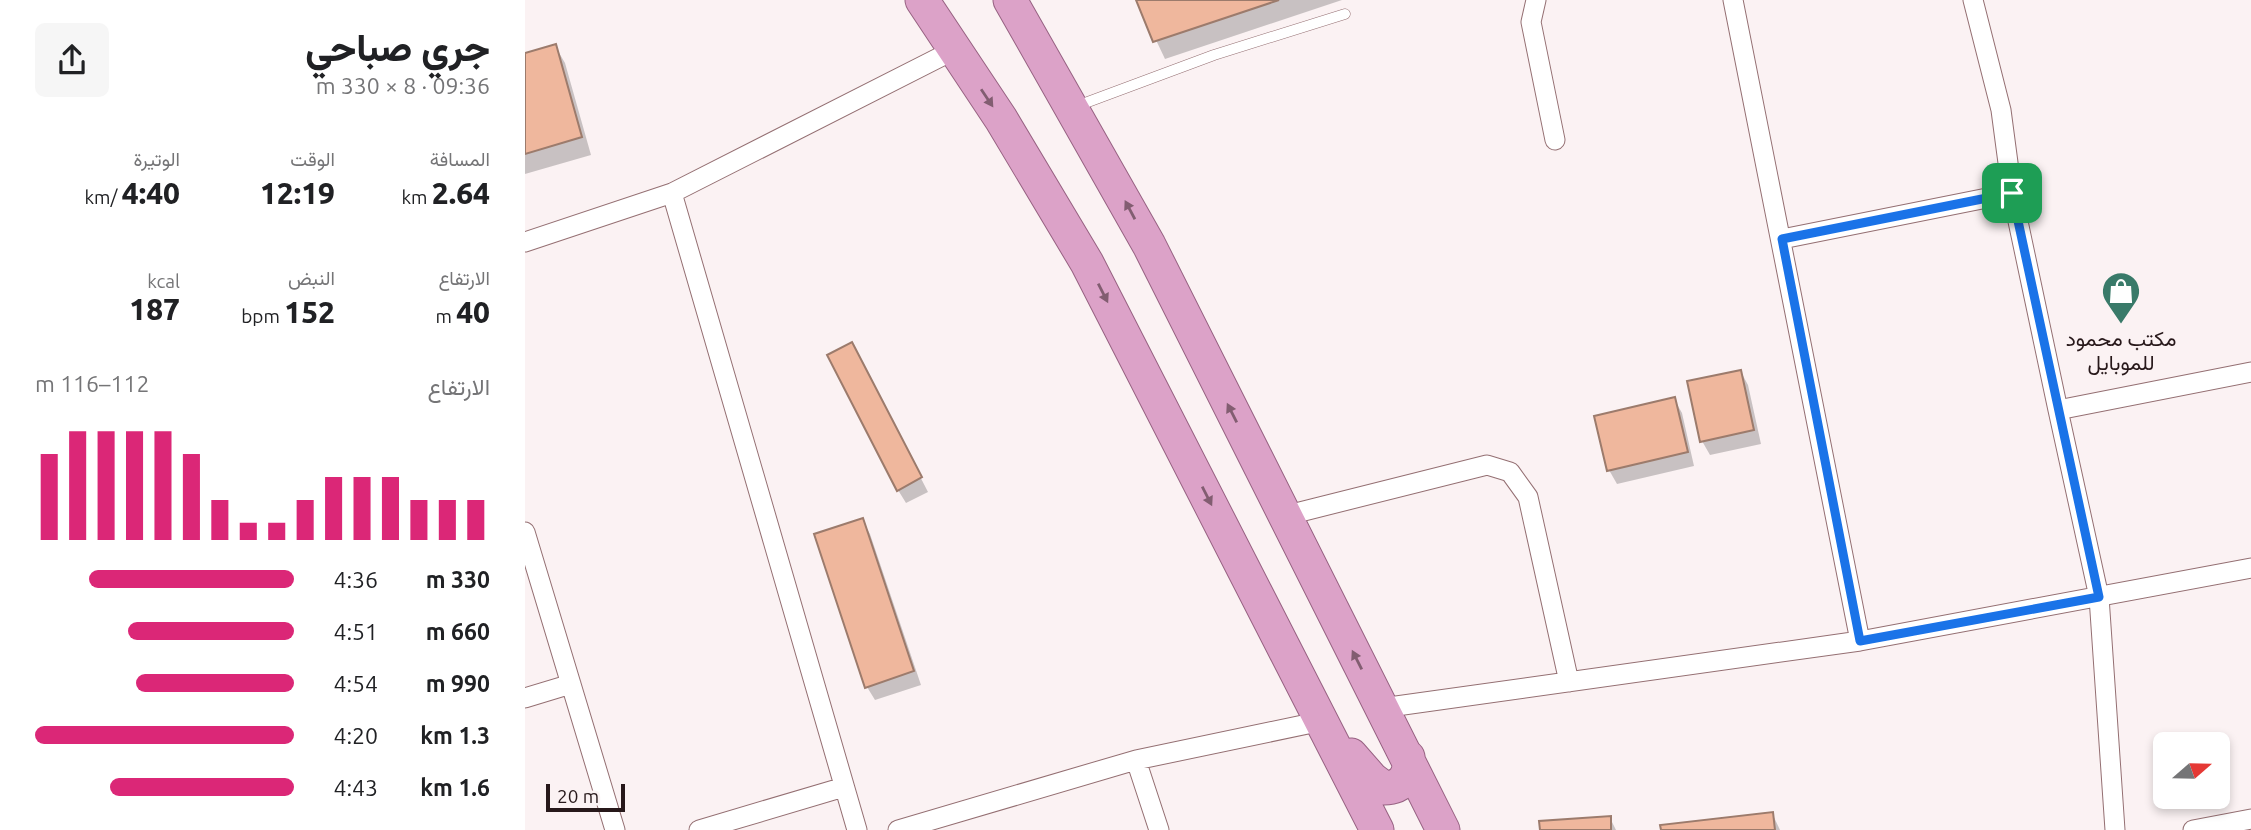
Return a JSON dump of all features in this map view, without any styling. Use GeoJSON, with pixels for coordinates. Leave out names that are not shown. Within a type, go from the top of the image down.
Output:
{"type":"FeatureCollection","features":[{"type":"Feature","properties":{"kind":"highway"},"geometry":{"type":"LineString","coordinates":[[922,0],[1009,131],[1087,263],[1377,830]]}},
{"type":"Feature","properties":{"kind":"highway"},"geometry":{"type":"LineString","coordinates":[[1010,0],[1149,245],[1443,830]]}},
{"type":"Feature","properties":{"kind":"highway"},"geometry":{"type":"LineString","coordinates":[[1322,721],[1372,779],[1384,788],[1392,788],[1405,780],[1409,773],[1408,757]]}},
{"type":"Feature","properties":{"kind":"street"},"geometry":{"type":"LineString","coordinates":[[1536,0],[1531,22],[1555,140]]}},
{"type":"Feature","properties":{"kind":"street"},"geometry":{"type":"LineString","coordinates":[[1733,0],[1860,641]]}},
{"type":"Feature","properties":{"kind":"street"},"geometry":{"type":"LineString","coordinates":[[1973,0],[2001,110],[2012,193],[2099,597],[2115,830]]}},
{"type":"Feature","properties":{"kind":"street"},"geometry":{"type":"LineString","coordinates":[[525,242],[672,193],[954,50]]}},
{"type":"Feature","properties":{"kind":"street"},"geometry":{"type":"LineString","coordinates":[[672,193],[857,830]]}},
{"type":"Feature","properties":{"kind":"street"},"geometry":{"type":"LineString","coordinates":[[1782,239],[2012,193]]}},
{"type":"Feature","properties":{"kind":"street"},"geometry":{"type":"LineString","coordinates":[[2058,410],[2251,372]]}},
{"type":"Feature","properties":{"kind":"street"},"geometry":{"type":"LineString","coordinates":[[1284,516],[1487,464],[1510,472],[1528,497],[1569,682]]}},
{"type":"Feature","properties":{"kind":"street"},"geometry":{"type":"LineString","coordinates":[[525,532],[615,830]]}},
{"type":"Feature","properties":{"kind":"street"},"geometry":{"type":"LineString","coordinates":[[1382,708],[1860,641],[2251,568]]}},
{"type":"Feature","properties":{"kind":"street"},"geometry":{"type":"LineString","coordinates":[[525,698],[571,684]]}},
{"type":"Feature","properties":{"kind":"street"},"geometry":{"type":"LineString","coordinates":[[898,830],[1136,760],[1322,721]]}},
{"type":"Feature","properties":{"kind":"street"},"geometry":{"type":"LineString","coordinates":[[1136,760],[1159,830]]}},
{"type":"Feature","properties":{"kind":"street"},"geometry":{"type":"LineString","coordinates":[[699,830],[844,787]]}},
{"type":"Feature","properties":{"kind":"street"},"geometry":{"type":"LineString","coordinates":[[2197,830],[2251,819]]}},
{"type":"Feature","properties":{"kind":"lane"},"geometry":{"type":"LineString","coordinates":[[1073,107],[1214,55],[1345,14]]}},
{"type":"Feature","properties":{"kind":"building"},"geometry":{"type":"Polygon","coordinates":[[[1136,0],[1279,0],[1153,42],[1136,0]]]}},
{"type":"Feature","properties":{"kind":"building"},"geometry":{"type":"Polygon","coordinates":[[[556,44],[582,137],[525,154],[525,53],[556,44]]]}},
{"type":"Feature","properties":{"kind":"building"},"geometry":{"type":"Polygon","coordinates":[[[852,342],[922,477],[897,491],[827,355],[852,342]]]}},
{"type":"Feature","properties":{"kind":"building"},"geometry":{"type":"Polygon","coordinates":[[[1741,370],[1754,430],[1700,442],[1687,381],[1741,370]]]}},
{"type":"Feature","properties":{"kind":"building"},"geometry":{"type":"Polygon","coordinates":[[[1675,397],[1688,452],[1607,471],[1594,416],[1675,397]]]}},
{"type":"Feature","properties":{"kind":"building"},"geometry":{"type":"Polygon","coordinates":[[[863,518],[914,671],[865,688],[814,534],[863,518]]]}},
{"type":"Feature","properties":{"kind":"building"},"geometry":{"type":"Polygon","coordinates":[[[1773,812],[1775,830],[1661,830],[1660,825],[1773,812]]]}},
{"type":"Feature","properties":{"kind":"building"},"geometry":{"type":"Polygon","coordinates":[[[1611,816],[1611,830],[1540,830],[1539,821],[1611,816]]]}},
{"type":"Feature","properties":{"kind":"place","name":"مكتب محمود للموبايل"},"geometry":{"type":"Point","coordinates":[2121,325]}},
{"type":"Feature","properties":{"kind":"route"},"geometry":{"type":"LineString","coordinates":[[2012,193],[2099,597],[1860,641],[1782,239],[2012,193]]}}]}
